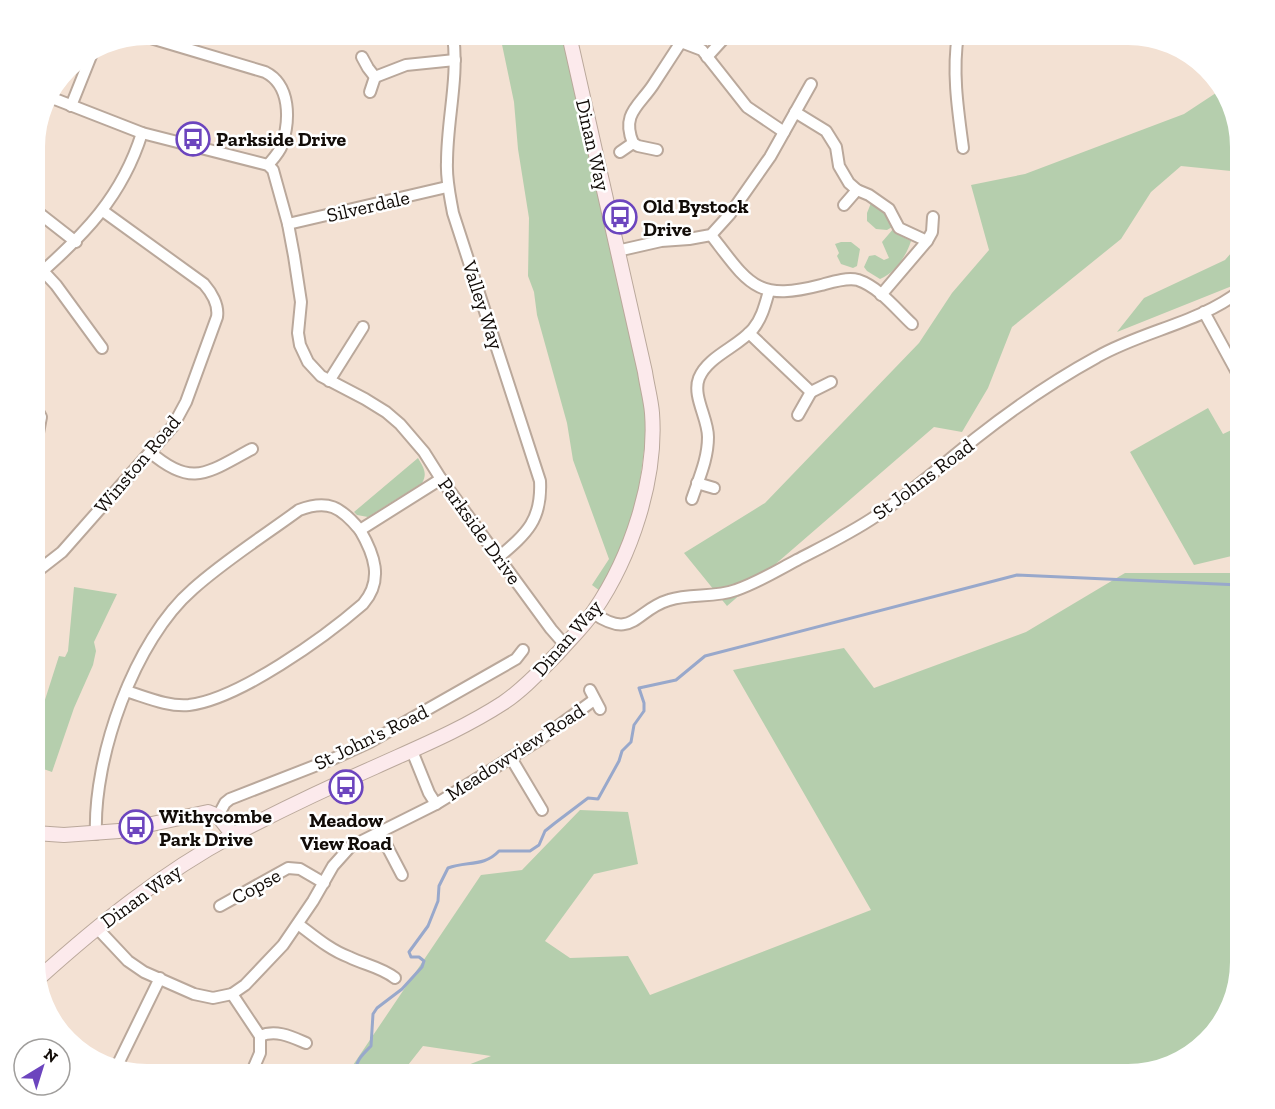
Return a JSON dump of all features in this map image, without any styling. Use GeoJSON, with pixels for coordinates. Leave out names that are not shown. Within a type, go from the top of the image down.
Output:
{"type":"FeatureCollection","features":[{"type":"Feature","properties":{"kind":"street"},"geometry":{"type":"LineString","coordinates":[[57,100],[142,133],[268,165],[282,145],[286,122],[285,92],[278,81],[265,72],[174,45]]}},
{"type":"Feature","properties":{"kind":"street","name":"Valley Way"},"geometry":{"type":"LineString","coordinates":[[454,45],[455,60],[447,187],[453,213],[540,481],[541,498],[537,514],[518,541],[499,557]]}},
{"type":"Feature","properties":{"kind":"street","name":"Dinan Way"},"geometry":{"type":"LineString","coordinates":[[46,972],[97,928],[159,881],[232,836],[477,719],[506,701],[535,677],[593,613],[618,569],[629,545],[647,483],[652,413],[645,372],[571,45]]}},
{"type":"Feature","properties":{"kind":"street"},"geometry":{"type":"LineString","coordinates":[[657,150],[633,143],[628,133],[629,127],[637,103],[651,88],[679,45]]}},
{"type":"Feature","properties":{"kind":"street"},"geometry":{"type":"LineString","coordinates":[[689,45],[702,50],[747,107],[784,132]]}},
{"type":"Feature","properties":{"kind":"street"},"geometry":{"type":"LineString","coordinates":[[707,57],[717,45]]}},
{"type":"Feature","properties":{"kind":"street"},"geometry":{"type":"LineString","coordinates":[[956,45],[956,99],[963,148]]}},
{"type":"Feature","properties":{"kind":"street"},"geometry":{"type":"LineString","coordinates":[[362,57],[375,77]]}},
{"type":"Feature","properties":{"kind":"street"},"geometry":{"type":"LineString","coordinates":[[375,77],[406,65],[455,60]]}},
{"type":"Feature","properties":{"kind":"street"},"geometry":{"type":"LineString","coordinates":[[70,106],[87,65]]}},
{"type":"Feature","properties":{"kind":"street"},"geometry":{"type":"LineString","coordinates":[[370,92],[375,77]]}},
{"type":"Feature","properties":{"kind":"street"},"geometry":{"type":"LineString","coordinates":[[617,251],[662,241],[711,235],[730,214],[770,157],[812,84]]}},
{"type":"Feature","properties":{"kind":"street"},"geometry":{"type":"LineString","coordinates":[[795,112],[826,131],[836,147],[843,174],[857,190],[869,195],[889,209],[899,228],[927,241]]}},
{"type":"Feature","properties":{"kind":"street"},"geometry":{"type":"LineString","coordinates":[[45,269],[76,242],[103,211],[134,158],[142,133]]}},
{"type":"Feature","properties":{"kind":"street"},"geometry":{"type":"LineString","coordinates":[[620,152],[633,143]]}},
{"type":"Feature","properties":{"kind":"street","name":"Parkside Drive"},"geometry":{"type":"LineString","coordinates":[[268,165],[276,177],[288,225],[301,294],[298,333],[300,345],[308,362],[321,376],[365,399],[400,424],[424,452],[441,479],[550,629],[565,645]]}},
{"type":"Feature","properties":{"kind":"street","name":"Silverdale"},"geometry":{"type":"LineString","coordinates":[[288,225],[447,187]]}},
{"type":"Feature","properties":{"kind":"street"},"geometry":{"type":"LineString","coordinates":[[844,206],[857,190]]}},
{"type":"Feature","properties":{"kind":"street","name":"Winston Road"},"geometry":{"type":"LineString","coordinates":[[45,565],[62,552],[173,426],[186,402],[218,312],[212,293],[204,284],[103,211]]}},
{"type":"Feature","properties":{"kind":"street"},"geometry":{"type":"LineString","coordinates":[[881,295],[927,241],[932,232],[933,217]]}},
{"type":"Feature","properties":{"kind":"street"},"geometry":{"type":"LineString","coordinates":[[45,218],[76,242]]}},
{"type":"Feature","properties":{"kind":"street"},"geometry":{"type":"LineString","coordinates":[[711,235],[746,277],[757,286],[769,291],[799,291],[837,281],[855,279],[867,284],[881,295],[912,324]]}},
{"type":"Feature","properties":{"kind":"street"},"geometry":{"type":"LineString","coordinates":[[45,278],[56,285],[102,348]]}},
{"type":"Feature","properties":{"kind":"street"},"geometry":{"type":"LineString","coordinates":[[692,499],[704,466],[708,439],[697,389],[698,382],[705,369],[748,333],[760,318],[769,291]]}},
{"type":"Feature","properties":{"kind":"street","name":"St Johns Road"},"geometry":{"type":"LineString","coordinates":[[593,613],[608,622],[620,625],[631,623],[669,600],[735,591],[774,573],[876,516],[1033,397],[1098,356],[1204,312],[1230,297]]}},
{"type":"Feature","properties":{"kind":"street"},"geometry":{"type":"LineString","coordinates":[[1204,312],[1230,360]]}},
{"type":"Feature","properties":{"kind":"street"},"geometry":{"type":"LineString","coordinates":[[329,381],[363,327]]}},
{"type":"Feature","properties":{"kind":"street"},"geometry":{"type":"LineString","coordinates":[[748,333],[811,393]]}},
{"type":"Feature","properties":{"kind":"street"},"geometry":{"type":"LineString","coordinates":[[798,415],[811,393],[831,382]]}},
{"type":"Feature","properties":{"kind":"street"},"geometry":{"type":"LineString","coordinates":[[150,452],[180,473],[191,474],[215,468],[252,448]]}},
{"type":"Feature","properties":{"kind":"street"},"geometry":{"type":"LineString","coordinates":[[360,530],[441,479]]}},
{"type":"Feature","properties":{"kind":"street"},"geometry":{"type":"LineString","coordinates":[[697,483],[714,489]]}},
{"type":"Feature","properties":{"kind":"street"},"geometry":{"type":"LineString","coordinates":[[96,834],[95,810],[103,766],[126,691],[146,648],[192,589],[299,510],[323,504],[337,508],[360,530],[373,556],[375,581],[369,597],[363,604],[320,637],[246,685],[209,700],[188,705],[168,704],[126,691]]}},
{"type":"Feature","properties":{"kind":"street","name":"St John's Road"},"geometry":{"type":"LineString","coordinates":[[218,816],[230,799],[370,742],[508,664],[516,659],[523,650]]}},
{"type":"Feature","properties":{"kind":"street","name":"Meadowview Road"},"geometry":{"type":"LineString","coordinates":[[232,994],[245,985],[283,945],[341,855],[350,847],[436,804],[511,758],[594,700]]}},
{"type":"Feature","properties":{"kind":"street","name":"Meadowview Road"},"geometry":{"type":"LineString","coordinates":[[412,751],[429,793],[436,804]]}},
{"type":"Feature","properties":{"kind":"street"},"geometry":{"type":"LineString","coordinates":[[511,758],[542,810]]}},
{"type":"Feature","properties":{"kind":"street"},"geometry":{"type":"LineString","coordinates":[[45,833],[96,834],[148,826],[208,812],[218,816],[229,828],[232,836]]}},
{"type":"Feature","properties":{"kind":"street"},"geometry":{"type":"LineString","coordinates":[[380,833],[395,870]]}},
{"type":"Feature","properties":{"kind":"street","name":"Copse"},"geometry":{"type":"LineString","coordinates":[[220,906],[288,868],[300,868],[324,883]]}},
{"type":"Feature","properties":{"kind":"street"},"geometry":{"type":"LineString","coordinates":[[298,924],[322,942],[348,957],[383,969],[395,978]]}},
{"type":"Feature","properties":{"kind":"street"},"geometry":{"type":"LineString","coordinates":[[97,928],[128,961],[160,978],[194,994],[213,998],[232,994],[261,1036],[260,1053],[255,1064]]}},
{"type":"Feature","properties":{"kind":"street"},"geometry":{"type":"LineString","coordinates":[[120,1060],[160,978]]}},
{"type":"Feature","properties":{"kind":"street"},"geometry":{"type":"LineString","coordinates":[[261,1036],[285,1034],[306,1043]]}},
{"type":"Feature","properties":{"kind":"green space"},"geometry":{"type":"Polygon","coordinates":[[[502,45],[565,45],[642,386],[646,425],[638,497],[624,545],[600,591],[592,585],[609,559],[573,460],[567,423],[528,276],[529,218],[518,149],[514,102],[502,45]]]}},
{"type":"Feature","properties":{"kind":"green space"},"geometry":{"type":"Polygon","coordinates":[[[1214,94],[1227,121],[1230,171],[1181,166],[1151,192],[1121,239],[1012,327],[988,388],[962,432],[934,427],[727,606],[684,553],[765,503],[919,343],[952,293],[989,250],[971,185],[1025,174],[1184,114],[1214,94]]]}},
{"type":"Feature","properties":{"kind":"green space"},"geometry":{"type":"Polygon","coordinates":[[[871,203],[884,212],[892,227],[887,230],[876,229],[867,221],[871,203]]]}},
{"type":"Feature","properties":{"kind":"green space"},"geometry":{"type":"Polygon","coordinates":[[[894,228],[901,236],[911,241],[899,263],[890,273],[880,279],[864,267],[869,256],[875,255],[884,260],[889,258],[882,242],[894,228]]]}},
{"type":"Feature","properties":{"kind":"green space"},"geometry":{"type":"Polygon","coordinates":[[[851,242],[860,249],[857,266],[853,268],[841,264],[835,244],[851,242]]]}},
{"type":"Feature","properties":{"kind":"green space"},"geometry":{"type":"Polygon","coordinates":[[[1230,254],[1230,287],[1117,332],[1144,298],[1225,260],[1230,254]]]}},
{"type":"Feature","properties":{"kind":"green space"},"geometry":{"type":"Polygon","coordinates":[[[1208,408],[1223,434],[1230,431],[1230,556],[1194,565],[1130,452],[1208,408]]]}},
{"type":"Feature","properties":{"kind":"green space"},"geometry":{"type":"Polygon","coordinates":[[[418,458],[425,473],[422,483],[368,517],[357,515],[354,512],[418,458]]]}},
{"type":"Feature","properties":{"kind":"green space"},"geometry":{"type":"Polygon","coordinates":[[[1125,573],[1230,573],[1229,975],[1225,995],[1216,1013],[1205,1029],[1190,1043],[1161,1059],[1128,1064],[471,1064],[491,1056],[423,1046],[409,1064],[354,1064],[481,875],[522,870],[580,810],[628,812],[638,864],[594,874],[545,941],[570,958],[628,956],[650,995],[871,910],[733,670],[844,648],[874,688],[1026,632],[1125,573]]]}},
{"type":"Feature","properties":{"kind":"green space"},"geometry":{"type":"Polygon","coordinates":[[[74,587],[117,594],[94,642],[96,651],[93,665],[74,708],[52,772],[45,770],[45,700],[59,656],[65,657],[68,651],[74,587]]]}},
{"type":"Feature","properties":{"kind":"waterway"},"geometry":{"type":"LineString","coordinates":[[357,1064],[371,1046],[373,1014],[377,1008],[402,989],[422,967],[424,961],[419,957],[411,957],[409,952],[428,926],[438,901],[439,886],[448,868],[481,862],[499,851],[530,851],[539,845],[545,831],[555,823],[588,798],[598,799],[622,751],[631,742],[634,725],[644,711],[639,688],[676,680],[705,656],[1017,575],[1230,585]]}},
{"type":"Feature","properties":{"kind":"place","name":"Parkside Drive"},"geometry":{"type":"Point","coordinates":[193,139]}},
{"type":"Feature","properties":{"kind":"place","name":"Old Bystock Drive"},"geometry":{"type":"Point","coordinates":[620,217]}},
{"type":"Feature","properties":{"kind":"place","name":"Meadow View Road"},"geometry":{"type":"Point","coordinates":[346,787]}},
{"type":"Feature","properties":{"kind":"place","name":"Withycombe Park Drive"},"geometry":{"type":"Point","coordinates":[136,827]}}]}
